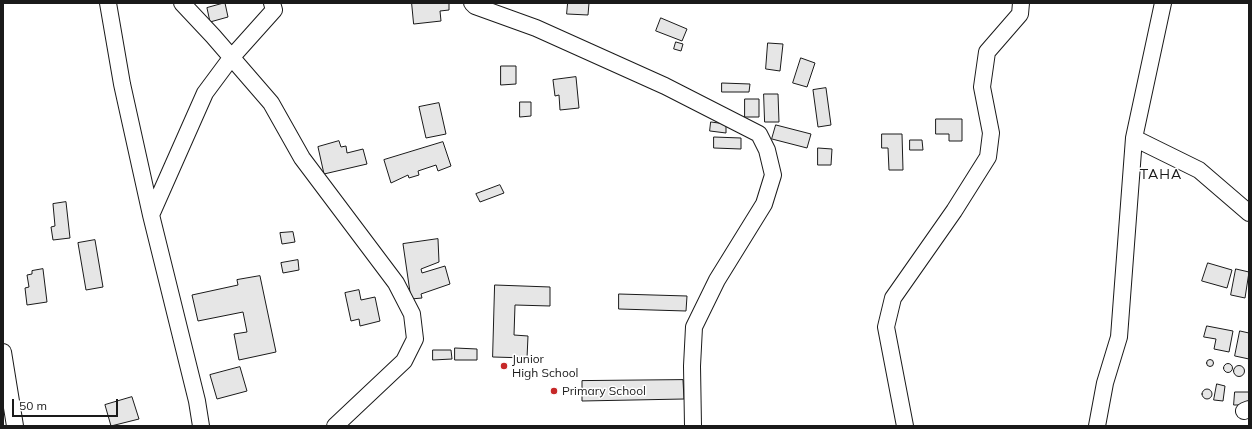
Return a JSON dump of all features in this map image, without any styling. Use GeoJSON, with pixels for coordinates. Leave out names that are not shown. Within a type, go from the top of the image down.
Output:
{"type":"FeatureCollection","features":[{"type":"Feature","properties":{"kind":"street"},"geometry":{"type":"LineString","coordinates":[[108,3],[122,84],[151,216],[197,402],[201,426]]}},
{"type":"Feature","properties":{"kind":"street"},"geometry":{"type":"LineString","coordinates":[[182,3],[213,36],[271,103],[302,158],[392,277],[412,314],[415,339],[404,361],[335,426]]}},
{"type":"Feature","properties":{"kind":"street"},"geometry":{"type":"LineString","coordinates":[[151,216],[205,93],[231,58],[274,10],[272,3]]}},
{"type":"Feature","properties":{"kind":"street"},"geometry":{"type":"LineString","coordinates":[[472,3],[475,6],[536,28],[665,86],[759,134],[767,150],[773,175],[764,204],[717,280],[694,327],[692,366],[693,426]]}},
{"type":"Feature","properties":{"kind":"street"},"geometry":{"type":"LineString","coordinates":[[906,426],[886,327],[893,298],[954,211],[988,157],[991,133],[982,87],[987,52],[1020,14],[1021,3]]}},
{"type":"Feature","properties":{"kind":"street"},"geometry":{"type":"LineString","coordinates":[[1097,426],[1104,383],[1119,337],[1134,138],[1163,3]]}},
{"type":"Feature","properties":{"kind":"street"},"geometry":{"type":"LineString","coordinates":[[1134,138],[1198,170],[1249,213]]}},
{"type":"Feature","properties":{"kind":"street"},"geometry":{"type":"LineString","coordinates":[[3,352],[15,426]]}},
{"type":"Feature","properties":{"kind":"building"},"geometry":{"type":"Polygon","coordinates":[[[225,3],[228,17],[210,22],[207,8],[225,3]]]}},
{"type":"Feature","properties":{"kind":"building"},"geometry":{"type":"Polygon","coordinates":[[[412,3],[449,3],[449,10],[440,11],[441,21],[414,24],[412,3]]]}},
{"type":"Feature","properties":{"kind":"building"},"geometry":{"type":"Polygon","coordinates":[[[568,3],[589,3],[588,15],[567,14],[568,3]]]}},
{"type":"Feature","properties":{"kind":"building"},"geometry":{"type":"Polygon","coordinates":[[[661,18],[687,29],[682,41],[656,31],[661,18]]]}},
{"type":"Feature","properties":{"kind":"building"},"geometry":{"type":"Polygon","coordinates":[[[676,42],[683,44],[681,51],[674,49],[676,42]]]}},
{"type":"Feature","properties":{"kind":"building"},"geometry":{"type":"Polygon","coordinates":[[[768,43],[783,44],[780,71],[766,69],[768,43]]]}},
{"type":"Feature","properties":{"kind":"building"},"geometry":{"type":"Polygon","coordinates":[[[801,58],[815,63],[807,87],[793,83],[801,58]]]}},
{"type":"Feature","properties":{"kind":"building"},"geometry":{"type":"Polygon","coordinates":[[[501,66],[516,66],[516,84],[501,85],[501,66]]]}},
{"type":"Feature","properties":{"kind":"building"},"geometry":{"type":"Polygon","coordinates":[[[576,77],[579,108],[560,110],[559,95],[555,96],[553,80],[576,77]]]}},
{"type":"Feature","properties":{"kind":"building"},"geometry":{"type":"Polygon","coordinates":[[[722,83],[750,84],[749,92],[722,92],[722,83]]]}},
{"type":"Feature","properties":{"kind":"building"},"geometry":{"type":"Polygon","coordinates":[[[826,88],[831,125],[818,127],[813,90],[826,88]]]}},
{"type":"Feature","properties":{"kind":"building"},"geometry":{"type":"Polygon","coordinates":[[[764,94],[778,94],[779,122],[765,122],[764,94]]]}},
{"type":"Feature","properties":{"kind":"building"},"geometry":{"type":"Polygon","coordinates":[[[745,99],[759,99],[759,117],[745,117],[745,99]]]}},
{"type":"Feature","properties":{"kind":"building"},"geometry":{"type":"Polygon","coordinates":[[[520,102],[531,102],[531,116],[520,117],[520,102]]]}},
{"type":"Feature","properties":{"kind":"building"},"geometry":{"type":"Polygon","coordinates":[[[439,103],[446,134],[426,138],[419,107],[439,103]]]}},
{"type":"Feature","properties":{"kind":"building"},"geometry":{"type":"Polygon","coordinates":[[[936,119],[962,119],[962,141],[949,141],[949,134],[936,134],[936,119]]]}},
{"type":"Feature","properties":{"kind":"building"},"geometry":{"type":"Polygon","coordinates":[[[711,122],[726,124],[726,133],[710,131],[711,122]]]}},
{"type":"Feature","properties":{"kind":"building"},"geometry":{"type":"Polygon","coordinates":[[[776,125],[811,134],[807,148],[772,139],[776,125]]]}},
{"type":"Feature","properties":{"kind":"building"},"geometry":{"type":"Polygon","coordinates":[[[882,134],[902,134],[903,170],[889,170],[888,148],[882,148],[882,134]]]}},
{"type":"Feature","properties":{"kind":"building"},"geometry":{"type":"Polygon","coordinates":[[[714,137],[741,138],[741,149],[714,148],[714,137]]]}},
{"type":"Feature","properties":{"kind":"building"},"geometry":{"type":"Polygon","coordinates":[[[910,140],[922,140],[923,150],[910,150],[910,140]]]}},
{"type":"Feature","properties":{"kind":"building"},"geometry":{"type":"Polygon","coordinates":[[[339,141],[341,147],[346,146],[347,153],[363,149],[367,164],[324,174],[318,147],[339,141]]]}},
{"type":"Feature","properties":{"kind":"building"},"geometry":{"type":"Polygon","coordinates":[[[443,142],[451,166],[438,171],[436,165],[418,171],[419,175],[409,178],[408,175],[391,183],[384,160],[443,142]]]}},
{"type":"Feature","properties":{"kind":"building"},"geometry":{"type":"Polygon","coordinates":[[[818,148],[832,149],[831,165],[818,165],[818,148]]]}},
{"type":"Feature","properties":{"kind":"building"},"geometry":{"type":"Polygon","coordinates":[[[500,185],[504,193],[480,202],[476,194],[500,185]]]}},
{"type":"Feature","properties":{"kind":"building"},"geometry":{"type":"Polygon","coordinates":[[[66,202],[70,238],[53,240],[51,227],[55,226],[53,204],[66,202]]]}},
{"type":"Feature","properties":{"kind":"building"},"geometry":{"type":"Polygon","coordinates":[[[293,232],[295,242],[282,244],[280,233],[293,232]]]}},
{"type":"Feature","properties":{"kind":"building"},"geometry":{"type":"Polygon","coordinates":[[[438,239],[439,262],[421,269],[422,273],[445,266],[450,284],[421,294],[422,298],[411,299],[403,244],[438,239]]]}},
{"type":"Feature","properties":{"kind":"building"},"geometry":{"type":"Polygon","coordinates":[[[95,240],[103,287],[86,290],[78,243],[95,240]]]}},
{"type":"Feature","properties":{"kind":"building"},"geometry":{"type":"Polygon","coordinates":[[[298,260],[299,270],[283,273],[281,263],[298,260]]]}},
{"type":"Feature","properties":{"kind":"building"},"geometry":{"type":"Polygon","coordinates":[[[1208,263],[1232,270],[1227,288],[1202,281],[1208,263]]]}},
{"type":"Feature","properties":{"kind":"building"},"geometry":{"type":"Polygon","coordinates":[[[43,269],[47,302],[27,305],[25,288],[29,287],[27,275],[32,274],[32,271],[43,269]]]}},
{"type":"Feature","properties":{"kind":"building"},"geometry":{"type":"Polygon","coordinates":[[[1236,269],[1249,272],[1245,298],[1231,295],[1236,269]]]}},
{"type":"Feature","properties":{"kind":"building"},"geometry":{"type":"Polygon","coordinates":[[[260,276],[276,352],[239,360],[234,334],[247,332],[243,312],[198,321],[192,295],[238,285],[237,280],[260,276]]]}},
{"type":"Feature","properties":{"kind":"building"},"geometry":{"type":"Polygon","coordinates":[[[495,285],[550,287],[550,306],[515,305],[514,335],[528,336],[527,358],[493,357],[495,285]]]}},
{"type":"Feature","properties":{"kind":"building"},"geometry":{"type":"Polygon","coordinates":[[[359,290],[361,300],[375,297],[380,321],[360,326],[359,319],[351,321],[345,293],[359,290]]]}},
{"type":"Feature","properties":{"kind":"building"},"geometry":{"type":"Polygon","coordinates":[[[619,294],[687,296],[686,311],[619,309],[619,294]]]}},
{"type":"Feature","properties":{"kind":"building"},"geometry":{"type":"Polygon","coordinates":[[[1207,326],[1233,331],[1229,352],[1214,349],[1216,339],[1204,337],[1207,326]]]}},
{"type":"Feature","properties":{"kind":"building"},"geometry":{"type":"Polygon","coordinates":[[[1240,331],[1249,333],[1249,359],[1235,356],[1240,331]]]}},
{"type":"Feature","properties":{"kind":"building"},"geometry":{"type":"Polygon","coordinates":[[[455,348],[477,349],[477,360],[455,360],[455,348]]]}},
{"type":"Feature","properties":{"kind":"building"},"geometry":{"type":"Polygon","coordinates":[[[433,350],[451,350],[452,359],[433,360],[433,350]]]}},
{"type":"Feature","properties":{"kind":"building"},"geometry":{"type":"Polygon","coordinates":[[[1210,360],[1213,363],[1210,366],[1207,363],[1210,360]]]}},
{"type":"Feature","properties":{"kind":"building"},"geometry":{"type":"Polygon","coordinates":[[[1226,364],[1230,364],[1232,368],[1230,372],[1226,372],[1224,370],[1224,366],[1226,364]]]}},
{"type":"Feature","properties":{"kind":"building"},"geometry":{"type":"Polygon","coordinates":[[[1237,366],[1241,366],[1243,367],[1243,375],[1237,376],[1234,373],[1234,369],[1237,366]]]}},
{"type":"Feature","properties":{"kind":"building"},"geometry":{"type":"Polygon","coordinates":[[[240,367],[247,391],[217,399],[210,375],[240,367]]]}},
{"type":"Feature","properties":{"kind":"building"},"geometry":{"type":"Polygon","coordinates":[[[683,380],[684,399],[582,401],[582,381],[683,380]]]}},
{"type":"Feature","properties":{"kind":"building"},"geometry":{"type":"Polygon","coordinates":[[[1217,384],[1225,386],[1223,401],[1214,400],[1217,384]]]}},
{"type":"Feature","properties":{"kind":"building"},"geometry":{"type":"Polygon","coordinates":[[[1205,389],[1209,389],[1211,390],[1211,398],[1205,399],[1202,396],[1202,392],[1205,389]]]}},
{"type":"Feature","properties":{"kind":"building"},"geometry":{"type":"Polygon","coordinates":[[[1235,392],[1249,392],[1249,405],[1234,405],[1235,392]]]}},
{"type":"Feature","properties":{"kind":"building"},"geometry":{"type":"Polygon","coordinates":[[[132,397],[139,419],[111,426],[105,405],[132,397]]]}},
{"type":"Feature","properties":{"kind":"place","name":"Junior High School"},"geometry":{"type":"Point","coordinates":[504,366]}},
{"type":"Feature","properties":{"kind":"place","name":"Primary School"},"geometry":{"type":"Point","coordinates":[554,391]}},
{"type":"Feature","properties":{"kind":"district","name":"TAHA"},"geometry":{"type":"Point","coordinates":[1161,175]}}]}
